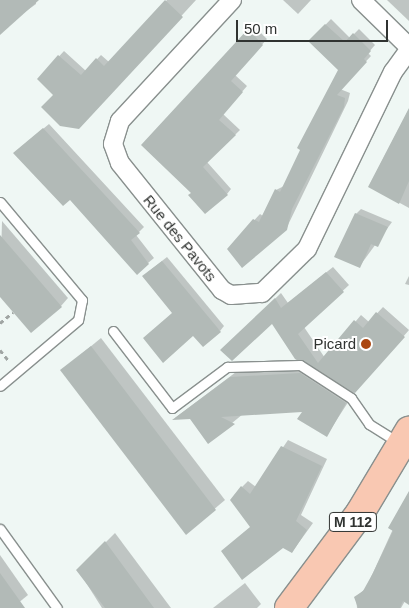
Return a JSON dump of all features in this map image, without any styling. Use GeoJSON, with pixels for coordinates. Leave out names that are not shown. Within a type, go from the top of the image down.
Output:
{"type":"FeatureCollection","features":[{"type":"Feature","properties":{"kind":"main road","name":"M 112"},"geometry":{"type":"LineString","coordinates":[[289,608],[360,513],[405,438]]}},
{"type":"Feature","properties":{"kind":"street","name":"Rue des Pavots"},"geometry":{"type":"LineString","coordinates":[[232,0],[120,121],[113,144],[120,162],[222,290],[232,295],[262,293],[307,249],[393,72],[409,48]]}},
{"type":"Feature","properties":{"kind":"street"},"geometry":{"type":"LineString","coordinates":[[361,0],[409,48]]}},
{"type":"Feature","properties":{"kind":"lane"},"geometry":{"type":"LineString","coordinates":[[0,202],[78,293],[82,307],[78,320],[0,386]]}},
{"type":"Feature","properties":{"kind":"lane"},"geometry":{"type":"LineString","coordinates":[[113,331],[172,408],[227,368],[300,365],[351,398],[369,424],[405,438]]}},
{"type":"Feature","properties":{"kind":"lane"},"geometry":{"type":"LineString","coordinates":[[0,529],[57,608]]}},
{"type":"Feature","properties":{"kind":"path"},"geometry":{"type":"LineString","coordinates":[[0,323],[13,312]]}},
{"type":"Feature","properties":{"kind":"building"},"geometry":{"type":"Polygon","coordinates":[[[0,0],[39,0],[0,35],[0,0]]]}},
{"type":"Feature","properties":{"kind":"building"},"geometry":{"type":"Polygon","coordinates":[[[165,0],[183,17],[79,129],[60,126],[41,107],[53,95],[37,79],[58,55],[81,75],[96,58],[104,66],[165,0]]]}},
{"type":"Feature","properties":{"kind":"building"},"geometry":{"type":"Polygon","coordinates":[[[325,24],[345,42],[353,33],[371,51],[364,59],[367,62],[337,95],[345,98],[344,107],[292,209],[287,230],[242,268],[227,249],[253,219],[259,222],[275,189],[280,192],[300,150],[297,148],[338,70],[308,41],[325,24]]]}},
{"type":"Feature","properties":{"kind":"building"},"geometry":{"type":"Polygon","coordinates":[[[248,29],[263,45],[231,81],[243,92],[219,120],[236,135],[203,167],[228,195],[205,214],[188,195],[191,193],[141,145],[248,29]]]}},
{"type":"Feature","properties":{"kind":"building"},"geometry":{"type":"Polygon","coordinates":[[[409,108],[409,181],[399,204],[368,187],[409,108]]]}},
{"type":"Feature","properties":{"kind":"building"},"geometry":{"type":"Polygon","coordinates":[[[43,128],[140,233],[131,240],[149,264],[137,275],[70,200],[63,206],[13,153],[43,128]]]}},
{"type":"Feature","properties":{"kind":"building"},"geometry":{"type":"Polygon","coordinates":[[[355,213],[388,227],[378,247],[371,244],[360,268],[334,257],[355,213]]]}},
{"type":"Feature","properties":{"kind":"building"},"geometry":{"type":"Polygon","coordinates":[[[0,235],[62,307],[31,333],[0,297],[0,235]]]}},
{"type":"Feature","properties":{"kind":"building"},"geometry":{"type":"Polygon","coordinates":[[[162,261],[221,332],[203,347],[193,336],[163,363],[143,338],[172,313],[142,276],[162,261]]]}},
{"type":"Feature","properties":{"kind":"building"},"geometry":{"type":"Polygon","coordinates":[[[326,272],[344,292],[298,334],[318,363],[354,320],[363,328],[376,312],[405,337],[355,393],[295,359],[272,324],[232,361],[220,350],[275,298],[281,308],[326,272]]]}},
{"type":"Feature","properties":{"kind":"building"},"geometry":{"type":"Polygon","coordinates":[[[91,346],[216,510],[186,535],[60,370],[91,346]]]}},
{"type":"Feature","properties":{"kind":"building"},"geometry":{"type":"Polygon","coordinates":[[[300,373],[346,403],[327,437],[297,419],[302,412],[221,417],[235,424],[208,444],[190,419],[172,420],[230,377],[300,373]]]}},
{"type":"Feature","properties":{"kind":"building"},"geometry":{"type":"Polygon","coordinates":[[[281,446],[322,466],[296,521],[307,530],[292,553],[283,548],[242,580],[221,551],[250,527],[230,500],[241,486],[250,494],[281,446]]]}},
{"type":"Feature","properties":{"kind":"building"},"geometry":{"type":"Polygon","coordinates":[[[409,491],[409,605],[403,601],[400,608],[358,608],[354,597],[363,591],[373,573],[393,531],[388,528],[409,491]]]}},
{"type":"Feature","properties":{"kind":"building"},"geometry":{"type":"Polygon","coordinates":[[[105,541],[154,608],[105,608],[76,570],[105,541]]]}},
{"type":"Feature","properties":{"kind":"building"},"geometry":{"type":"Polygon","coordinates":[[[0,573],[25,608],[0,608],[0,573]]]}},
{"type":"Feature","properties":{"kind":"place","name":"Picard"},"geometry":{"type":"Point","coordinates":[366,344]}}]}
